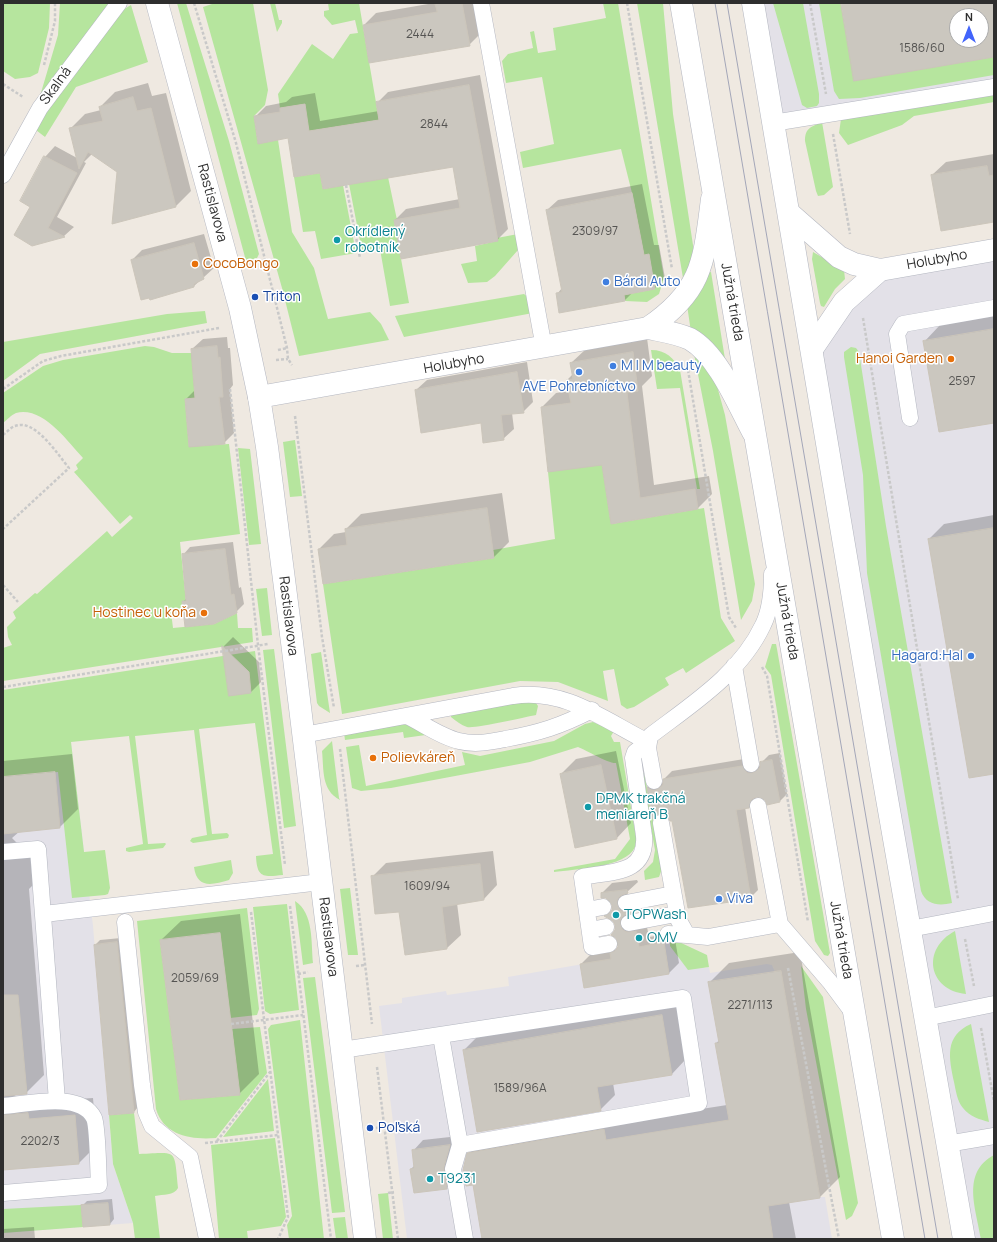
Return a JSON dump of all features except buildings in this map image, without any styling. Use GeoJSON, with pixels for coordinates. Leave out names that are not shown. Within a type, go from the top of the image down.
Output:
{"type":"FeatureCollection","features":[{"type":"Feature","properties":{"kind":"street","name":"Rastislavova"},"geometry":{"type":"LineString","coordinates":[[157,3],[240,308],[259,397],[267,447],[365,1239]]}},
{"type":"Feature","properties":{"kind":"street","name":"Južná trieda"},"geometry":{"type":"LineString","coordinates":[[681,3],[893,1239]]}},
{"type":"Feature","properties":{"kind":"street"},"geometry":{"type":"LineString","coordinates":[[754,3],[925,1018],[964,1239]]}},
{"type":"Feature","properties":{"kind":"street"},"geometry":{"type":"LineString","coordinates":[[648,328],[670,312],[695,281],[704,259],[713,191]]}},
{"type":"Feature","properties":{"kind":"street"},"geometry":{"type":"LineString","coordinates":[[790,214],[839,257],[854,264],[880,270]]}},
{"type":"Feature","properties":{"kind":"street","name":"Holubyho"},"geometry":{"type":"LineString","coordinates":[[880,270],[994,250]]}},
{"type":"Feature","properties":{"kind":"street"},"geometry":{"type":"LineString","coordinates":[[812,350],[837,311],[858,288],[880,270]]}},
{"type":"Feature","properties":{"kind":"street","name":"Holubyho"},"geometry":{"type":"LineString","coordinates":[[259,397],[544,348],[648,328]]}},
{"type":"Feature","properties":{"kind":"street"},"geometry":{"type":"LineString","coordinates":[[648,328],[682,336],[702,349],[718,368],[755,435]]}},
{"type":"Feature","properties":{"kind":"lane","name":"Skalná"},"geometry":{"type":"LineString","coordinates":[[3,175],[40,108],[120,3]]}},
{"type":"Feature","properties":{"kind":"lane"},"geometry":{"type":"LineString","coordinates":[[481,3],[544,348]]}},
{"type":"Feature","properties":{"kind":"lane"},"geometry":{"type":"LineString","coordinates":[[773,123],[994,87]]}},
{"type":"Feature","properties":{"kind":"lane"},"geometry":{"type":"LineString","coordinates":[[910,418],[897,334],[903,324],[994,308]]}},
{"type":"Feature","properties":{"kind":"lane"},"geometry":{"type":"LineString","coordinates":[[654,781],[648,742],[650,736],[706,693],[734,666],[751,648],[764,624],[771,598],[773,543]]}},
{"type":"Feature","properties":{"kind":"lane"},"geometry":{"type":"LineString","coordinates":[[734,666],[751,764]]}},
{"type":"Feature","properties":{"kind":"lane"},"geometry":{"type":"LineString","coordinates":[[303,735],[525,694],[549,695],[592,710],[648,742]]}},
{"type":"Feature","properties":{"kind":"lane"},"geometry":{"type":"LineString","coordinates":[[407,716],[451,739],[472,743],[487,742],[540,732],[563,725],[592,710]]}},
{"type":"Feature","properties":{"kind":"lane"},"geometry":{"type":"LineString","coordinates":[[609,944],[592,947],[582,877],[629,868],[636,864],[643,856],[645,847],[644,836],[633,758],[635,752],[648,742]]}},
{"type":"Feature","properties":{"kind":"lane"},"geometry":{"type":"LineString","coordinates":[[758,806],[780,924],[821,971],[854,1015]]}},
{"type":"Feature","properties":{"kind":"lane"},"geometry":{"type":"LineString","coordinates":[[661,823],[676,914],[679,924],[686,935]]}},
{"type":"Feature","properties":{"kind":"lane"},"geometry":{"type":"LineString","coordinates":[[3,852],[38,850],[57,1101]]}},
{"type":"Feature","properties":{"kind":"lane"},"geometry":{"type":"LineString","coordinates":[[44,914],[321,882]]}},
{"type":"Feature","properties":{"kind":"lane"},"geometry":{"type":"LineString","coordinates":[[626,903],[673,894]]}},
{"type":"Feature","properties":{"kind":"lane"},"geometry":{"type":"LineString","coordinates":[[587,910],[603,908]]}},
{"type":"Feature","properties":{"kind":"lane"},"geometry":{"type":"LineString","coordinates":[[910,929],[994,913]]}},
{"type":"Feature","properties":{"kind":"lane"},"geometry":{"type":"LineString","coordinates":[[628,923],[676,914]]}},
{"type":"Feature","properties":{"kind":"lane"},"geometry":{"type":"LineString","coordinates":[[125,922],[146,1112],[152,1126],[190,1157],[207,1239]]}},
{"type":"Feature","properties":{"kind":"lane"},"geometry":{"type":"LineString","coordinates":[[668,934],[708,937],[780,924]]}},
{"type":"Feature","properties":{"kind":"lane"},"geometry":{"type":"LineString","coordinates":[[590,930],[606,927]]}},
{"type":"Feature","properties":{"kind":"lane"},"geometry":{"type":"LineString","coordinates":[[342,1050],[683,998],[699,1103],[460,1145]]}},
{"type":"Feature","properties":{"kind":"lane"},"geometry":{"type":"LineString","coordinates":[[925,1018],[994,1004]]}},
{"type":"Feature","properties":{"kind":"lane"},"geometry":{"type":"LineString","coordinates":[[441,1036],[460,1145],[453,1169],[465,1239]]}},
{"type":"Feature","properties":{"kind":"lane"},"geometry":{"type":"LineString","coordinates":[[3,1106],[72,1101],[86,1107],[94,1119],[99,1185],[3,1193]]}},
{"type":"Feature","properties":{"kind":"lane"},"geometry":{"type":"LineString","coordinates":[[947,1144],[994,1136]]}},
{"type":"Feature","properties":{"kind":"path"},"geometry":{"type":"LineString","coordinates":[[43,66],[55,21],[55,3]]}},
{"type":"Feature","properties":{"kind":"path"},"geometry":{"type":"LineString","coordinates":[[194,3],[236,143],[287,348],[288,359],[291,365],[322,637],[337,729],[374,1046],[394,1192],[398,1239]]}},
{"type":"Feature","properties":{"kind":"path"},"geometry":{"type":"LineString","coordinates":[[626,3],[672,274]]}},
{"type":"Feature","properties":{"kind":"path"},"geometry":{"type":"LineString","coordinates":[[810,3],[854,264]]}},
{"type":"Feature","properties":{"kind":"path"},"geometry":{"type":"LineString","coordinates":[[346,185],[360,258]]}},
{"type":"Feature","properties":{"kind":"path"},"geometry":{"type":"LineString","coordinates":[[858,288],[962,919],[994,1102]]}},
{"type":"Feature","properties":{"kind":"path"},"geometry":{"type":"LineString","coordinates":[[265,295],[273,292]]}},
{"type":"Feature","properties":{"kind":"path"},"geometry":{"type":"LineString","coordinates":[[218,321],[220,335]]}},
{"type":"Feature","properties":{"kind":"path"},"geometry":{"type":"LineString","coordinates":[[3,389],[43,361],[61,356],[219,328]]}},
{"type":"Feature","properties":{"kind":"path"},"geometry":{"type":"LineString","coordinates":[[278,350],[287,348]]}},
{"type":"Feature","properties":{"kind":"path"},"geometry":{"type":"LineString","coordinates":[[291,365],[298,366]]}},
{"type":"Feature","properties":{"kind":"path"},"geometry":{"type":"LineString","coordinates":[[687,369],[729,617],[739,631]]}},
{"type":"Feature","properties":{"kind":"path"},"geometry":{"type":"LineString","coordinates":[[229,383],[258,646],[331,1239]]}},
{"type":"Feature","properties":{"kind":"path"},"geometry":{"type":"LineString","coordinates":[[3,434],[16,425],[26,425],[36,429],[69,468],[3,528]]}},
{"type":"Feature","properties":{"kind":"path"},"geometry":{"type":"LineString","coordinates":[[3,585],[18,602]]}},
{"type":"Feature","properties":{"kind":"path"},"geometry":{"type":"LineString","coordinates":[[3,687],[258,646]]}},
{"type":"Feature","properties":{"kind":"path"},"geometry":{"type":"LineString","coordinates":[[763,670],[767,676],[809,928]]}},
{"type":"Feature","properties":{"kind":"path"},"geometry":{"type":"LineString","coordinates":[[250,908],[288,1216],[278,1239]]}},
{"type":"Feature","properties":{"kind":"path"},"geometry":{"type":"LineString","coordinates":[[788,965],[840,1239]]}},
{"type":"Feature","properties":{"kind":"path"},"geometry":{"type":"LineString","coordinates":[[231,1024],[303,1015]]}},
{"type":"Feature","properties":{"kind":"path"},"geometry":{"type":"LineString","coordinates":[[216,1142],[270,1072]]}},
{"type":"Feature","properties":{"kind":"path"},"geometry":{"type":"LineString","coordinates":[[176,1146],[278,1135]]}},
{"type":"Feature","properties":{"kind":"path"},"geometry":{"type":"LineString","coordinates":[[388,1192],[394,1192]]}},
{"type":"Feature","properties":{"kind":"shaded area"},"geometry":{"type":"Polygon","coordinates":[[[753,3],[994,3],[994,87],[773,123],[753,3]]]}},
{"type":"Feature","properties":{"kind":"shaded area"},"geometry":{"type":"Polygon","coordinates":[[[994,250],[994,1239],[964,1239],[812,349],[880,270],[994,250]]]}},
{"type":"Feature","properties":{"kind":"shaded area"},"geometry":{"type":"Polygon","coordinates":[[[3,739],[71,742],[93,926],[113,1164],[133,1223],[3,1233],[3,739]]]}},
{"type":"Feature","properties":{"kind":"shaded area"},"geometry":{"type":"Polygon","coordinates":[[[670,942],[705,968],[709,967],[710,973],[767,964],[772,965],[775,972],[781,971],[820,1197],[825,1197],[832,1239],[407,1239],[379,1006],[402,1003],[402,998],[446,991],[447,995],[509,986],[508,977],[612,959],[610,952],[670,942]]]}},
{"type":"Feature","properties":{"kind":"green space"},"geometry":{"type":"Polygon","coordinates":[[[3,3],[50,3],[49,28],[38,73],[30,77],[15,79],[3,71],[3,3]]]}},
{"type":"Feature","properties":{"kind":"green space"},"geometry":{"type":"Polygon","coordinates":[[[60,3],[111,3],[40,96],[58,35],[60,3]]]}},
{"type":"Feature","properties":{"kind":"green space"},"geometry":{"type":"Polygon","coordinates":[[[177,3],[186,3],[229,141],[259,254],[257,258],[246,261],[177,3]]]}},
{"type":"Feature","properties":{"kind":"green space"},"geometry":{"type":"Polygon","coordinates":[[[215,3],[253,3],[268,90],[265,105],[254,116],[258,143],[278,140],[292,232],[314,268],[328,319],[370,312],[381,324],[389,340],[299,356],[282,288],[203,7],[215,3]]]}},
{"type":"Feature","properties":{"kind":"green space"},"geometry":{"type":"Polygon","coordinates":[[[270,3],[275,3],[279,20],[282,20],[277,32],[270,3]]]}},
{"type":"Feature","properties":{"kind":"green space"},"geometry":{"type":"Polygon","coordinates":[[[328,3],[359,3],[379,120],[309,131],[304,104],[280,108],[278,94],[312,44],[333,59],[350,34],[358,33],[355,20],[332,25],[324,16],[324,11],[329,10],[328,3]]]}},
{"type":"Feature","properties":{"kind":"green space"},"geometry":{"type":"Polygon","coordinates":[[[603,3],[618,3],[664,278],[659,294],[647,302],[625,301],[624,295],[655,289],[649,255],[644,255],[632,193],[621,149],[523,168],[520,152],[554,144],[542,77],[506,83],[502,61],[508,54],[533,48],[530,32],[534,31],[538,53],[556,50],[553,28],[606,18],[603,3]]]}},
{"type":"Feature","properties":{"kind":"green space"},"geometry":{"type":"Polygon","coordinates":[[[637,3],[663,3],[673,114],[693,245],[693,255],[684,284],[637,3]]]}},
{"type":"Feature","properties":{"kind":"green space"},"geometry":{"type":"Polygon","coordinates":[[[773,3],[803,3],[819,94],[819,103],[817,106],[807,108],[802,105],[773,3]]]}},
{"type":"Feature","properties":{"kind":"green space"},"geometry":{"type":"Polygon","coordinates":[[[819,3],[841,3],[855,80],[994,57],[994,75],[860,98],[839,99],[834,91],[819,3]]]}},
{"type":"Feature","properties":{"kind":"green space"},"geometry":{"type":"Polygon","coordinates":[[[131,5],[148,62],[76,87],[45,137],[32,127],[117,13],[131,5]]]}},
{"type":"Feature","properties":{"kind":"green space"},"geometry":{"type":"Polygon","coordinates":[[[994,92],[994,102],[914,116],[902,125],[848,145],[839,133],[841,119],[994,92]]]}},
{"type":"Feature","properties":{"kind":"green space"},"geometry":{"type":"Polygon","coordinates":[[[822,122],[833,187],[824,195],[818,196],[805,137],[809,128],[822,122]]]}},
{"type":"Feature","properties":{"kind":"green space"},"geometry":{"type":"Polygon","coordinates":[[[320,173],[323,189],[343,185],[356,253],[321,259],[315,231],[303,232],[294,177],[320,173]]]}},
{"type":"Feature","properties":{"kind":"green space"},"geometry":{"type":"Polygon","coordinates":[[[388,177],[397,220],[394,220],[409,303],[390,306],[380,249],[362,251],[349,184],[388,177]]]}},
{"type":"Feature","properties":{"kind":"green space"},"geometry":{"type":"Polygon","coordinates":[[[518,234],[518,250],[495,276],[487,282],[468,283],[461,264],[477,261],[475,246],[497,241],[497,238],[518,234]]]}},
{"type":"Feature","properties":{"kind":"green space"},"geometry":{"type":"Polygon","coordinates":[[[813,252],[844,270],[845,279],[835,289],[824,307],[821,306],[820,303],[812,259],[813,252]]]}},
{"type":"Feature","properties":{"kind":"green space"},"geometry":{"type":"Polygon","coordinates":[[[711,272],[725,359],[691,332],[687,305],[706,273],[711,272]]]}},
{"type":"Feature","properties":{"kind":"green space"},"geometry":{"type":"Polygon","coordinates":[[[524,294],[531,300],[533,313],[404,337],[395,316],[524,294]]]}},
{"type":"Feature","properties":{"kind":"green space"},"geometry":{"type":"Polygon","coordinates":[[[205,311],[207,323],[40,354],[3,381],[3,342],[167,314],[205,311]]]}},
{"type":"Feature","properties":{"kind":"green space"},"geometry":{"type":"Polygon","coordinates":[[[145,346],[154,347],[172,353],[192,353],[195,398],[185,399],[189,446],[229,444],[240,534],[180,542],[186,601],[182,602],[183,610],[171,612],[173,628],[214,624],[237,613],[238,628],[252,628],[253,642],[3,681],[3,648],[12,645],[8,637],[7,627],[16,618],[13,612],[35,593],[37,594],[107,531],[112,537],[133,518],[130,515],[120,524],[74,472],[78,469],[76,465],[83,458],[54,426],[36,415],[26,412],[16,413],[3,423],[3,393],[43,366],[63,360],[145,346]]]}},
{"type":"Feature","properties":{"kind":"green space"},"geometry":{"type":"Polygon","coordinates":[[[851,347],[856,348],[859,352],[886,526],[952,903],[947,904],[930,902],[923,896],[921,891],[867,573],[863,475],[844,357],[844,352],[851,347]]]}},
{"type":"Feature","properties":{"kind":"green space"},"geometry":{"type":"Polygon","coordinates":[[[651,350],[665,353],[672,358],[680,370],[700,489],[697,489],[680,388],[657,389],[651,350]]]}},
{"type":"Feature","properties":{"kind":"green space"},"geometry":{"type":"Polygon","coordinates":[[[694,354],[703,364],[717,386],[725,415],[755,584],[752,601],[741,620],[713,451],[694,354]]]}},
{"type":"Feature","properties":{"kind":"green space"},"geometry":{"type":"Polygon","coordinates":[[[295,440],[302,496],[290,497],[283,442],[295,440]]]}},
{"type":"Feature","properties":{"kind":"green space"},"geometry":{"type":"Polygon","coordinates":[[[238,448],[250,449],[261,544],[249,545],[238,448]]]}},
{"type":"Feature","properties":{"kind":"green space"},"geometry":{"type":"Polygon","coordinates":[[[600,448],[611,524],[704,508],[721,618],[735,641],[686,673],[683,668],[665,678],[669,685],[634,707],[627,709],[621,705],[614,669],[603,671],[608,701],[558,682],[520,681],[342,714],[323,584],[494,558],[493,550],[555,539],[548,472],[600,448]]]}},
{"type":"Feature","properties":{"kind":"green space"},"geometry":{"type":"Polygon","coordinates":[[[267,588],[272,635],[262,636],[256,589],[267,588]]]}},
{"type":"Feature","properties":{"kind":"green space"},"geometry":{"type":"Polygon","coordinates":[[[772,644],[776,644],[777,649],[830,953],[828,956],[824,955],[815,941],[771,675],[765,667],[772,644]]]}},
{"type":"Feature","properties":{"kind":"green space"},"geometry":{"type":"Polygon","coordinates":[[[274,649],[296,826],[284,828],[263,650],[274,649]]]}},
{"type":"Feature","properties":{"kind":"green space"},"geometry":{"type":"Polygon","coordinates":[[[255,651],[283,875],[266,876],[258,869],[256,856],[273,854],[255,723],[199,729],[212,834],[227,833],[229,835],[228,838],[193,843],[190,841],[192,838],[207,835],[194,730],[135,736],[148,844],[166,844],[163,848],[129,852],[126,851],[126,848],[143,844],[129,736],[71,742],[84,852],[105,850],[110,888],[108,894],[105,895],[72,898],[58,772],[3,777],[3,690],[255,651]]]}},
{"type":"Feature","properties":{"kind":"green space"},"geometry":{"type":"Polygon","coordinates":[[[321,652],[330,713],[317,703],[311,654],[321,652]]]}},
{"type":"Feature","properties":{"kind":"green space"},"geometry":{"type":"Polygon","coordinates":[[[534,700],[538,706],[536,715],[472,727],[467,727],[451,717],[451,715],[534,700]]]}},
{"type":"Feature","properties":{"kind":"green space"},"geometry":{"type":"Polygon","coordinates":[[[400,722],[433,734],[404,738],[403,732],[345,740],[344,733],[400,722]]]}},
{"type":"Feature","properties":{"kind":"green space"},"geometry":{"type":"Polygon","coordinates":[[[593,722],[614,731],[611,736],[614,742],[620,742],[636,837],[635,847],[630,854],[611,863],[554,872],[554,870],[615,859],[630,839],[616,763],[603,759],[578,747],[530,762],[391,788],[361,791],[352,788],[346,747],[359,745],[366,786],[465,765],[462,752],[480,756],[554,741],[585,724],[593,722]]]}},
{"type":"Feature","properties":{"kind":"green space"},"geometry":{"type":"Polygon","coordinates":[[[332,741],[340,800],[329,791],[326,785],[324,772],[322,751],[332,741]]]}},
{"type":"Feature","properties":{"kind":"green space"},"geometry":{"type":"Polygon","coordinates":[[[644,773],[663,866],[659,877],[645,880],[644,871],[653,862],[655,850],[641,774],[644,773]]]}},
{"type":"Feature","properties":{"kind":"green space"},"geometry":{"type":"Polygon","coordinates":[[[231,860],[233,873],[229,880],[206,884],[198,879],[194,867],[231,860]]]}},
{"type":"Feature","properties":{"kind":"green space"},"geometry":{"type":"Polygon","coordinates":[[[350,888],[358,955],[348,955],[340,889],[350,888]]]}},
{"type":"Feature","properties":{"kind":"green space"},"geometry":{"type":"Polygon","coordinates":[[[295,901],[306,913],[309,921],[313,963],[303,965],[295,901]]]}},
{"type":"Feature","properties":{"kind":"green space"},"geometry":{"type":"Polygon","coordinates":[[[287,904],[299,1010],[270,1014],[265,1011],[253,907],[287,904]]]}},
{"type":"Feature","properties":{"kind":"green space"},"geometry":{"type":"Polygon","coordinates":[[[247,908],[259,1009],[257,1015],[230,1018],[220,933],[160,940],[180,1100],[239,1095],[232,1029],[260,1027],[267,1073],[216,1138],[189,1137],[172,1131],[165,1125],[156,1109],[137,921],[247,908]]]}},
{"type":"Feature","properties":{"kind":"green space"},"geometry":{"type":"Polygon","coordinates":[[[955,931],[966,994],[953,991],[943,985],[937,977],[934,968],[934,958],[937,948],[944,939],[955,931]]]}},
{"type":"Feature","properties":{"kind":"green space"},"geometry":{"type":"Polygon","coordinates":[[[677,941],[707,955],[709,967],[688,970],[670,946],[670,942],[677,941]]]}},
{"type":"Feature","properties":{"kind":"green space"},"geometry":{"type":"Polygon","coordinates":[[[801,966],[823,997],[858,1203],[852,1216],[846,1220],[806,1009],[801,966]]]}},
{"type":"Feature","properties":{"kind":"green space"},"geometry":{"type":"Polygon","coordinates":[[[315,977],[345,1212],[332,1213],[303,978],[315,977]]]}},
{"type":"Feature","properties":{"kind":"green space"},"geometry":{"type":"Polygon","coordinates":[[[300,1020],[324,1239],[289,1239],[287,1225],[292,1216],[268,1029],[271,1025],[300,1020]]]}},
{"type":"Feature","properties":{"kind":"green space"},"geometry":{"type":"Polygon","coordinates":[[[971,1024],[989,1122],[972,1116],[963,1108],[957,1096],[952,1073],[950,1048],[952,1041],[962,1029],[971,1024]]]}},
{"type":"Feature","properties":{"kind":"green space"},"geometry":{"type":"Polygon","coordinates":[[[268,1079],[274,1131],[223,1137],[268,1079]]]}},
{"type":"Feature","properties":{"kind":"green space"},"geometry":{"type":"Polygon","coordinates":[[[134,1113],[139,1154],[161,1153],[172,1155],[176,1165],[178,1188],[176,1191],[171,1194],[155,1196],[160,1239],[135,1239],[133,1223],[113,1164],[109,1115],[134,1113]]]}},
{"type":"Feature","properties":{"kind":"green space"},"geometry":{"type":"Polygon","coordinates":[[[275,1138],[286,1217],[281,1226],[247,1231],[248,1239],[219,1239],[211,1145],[275,1138]]]}},
{"type":"Feature","properties":{"kind":"green space"},"geometry":{"type":"Polygon","coordinates":[[[994,1155],[994,1239],[981,1239],[974,1204],[974,1181],[977,1171],[994,1155]]]}},
{"type":"Feature","properties":{"kind":"green space"},"geometry":{"type":"Polygon","coordinates":[[[388,1193],[393,1239],[383,1239],[378,1194],[388,1193]]]}},
{"type":"Feature","properties":{"kind":"green space"},"geometry":{"type":"Polygon","coordinates":[[[81,1205],[83,1227],[3,1233],[3,1209],[81,1205]]]}},
{"type":"Feature","properties":{"kind":"green space"},"geometry":{"type":"Polygon","coordinates":[[[345,1217],[348,1239],[336,1239],[333,1218],[345,1217]]]}},
{"type":"Feature","properties":{"kind":"tram line"},"geometry":{"type":"LineString","coordinates":[[715,3],[925,1239]]}},
{"type":"Feature","properties":{"kind":"tram line"},"geometry":{"type":"LineString","coordinates":[[727,3],[938,1239]]}},
{"type":"Feature","properties":{"kind":"place","name":"Okrídlený robotník"},"geometry":{"type":"Point","coordinates":[337,240]}},
{"type":"Feature","properties":{"kind":"place","name":"CocoBongo"},"geometry":{"type":"Point","coordinates":[195,264]}},
{"type":"Feature","properties":{"kind":"place","name":"Bárdi Auto"},"geometry":{"type":"Point","coordinates":[606,282]}},
{"type":"Feature","properties":{"kind":"place","name":"Triton"},"geometry":{"type":"Point","coordinates":[255,297]}},
{"type":"Feature","properties":{"kind":"place","name":"Hanoi Garden"},"geometry":{"type":"Point","coordinates":[951,359]}},
{"type":"Feature","properties":{"kind":"place","name":"M | M beauty"},"geometry":{"type":"Point","coordinates":[613,366]}},
{"type":"Feature","properties":{"kind":"place","name":"AVE Pohrebníctvo"},"geometry":{"type":"Point","coordinates":[579,372]}},
{"type":"Feature","properties":{"kind":"place","name":"Hostinec u koňa"},"geometry":{"type":"Point","coordinates":[204,613]}},
{"type":"Feature","properties":{"kind":"place","name":"Hagard:Hal"},"geometry":{"type":"Point","coordinates":[971,656]}},
{"type":"Feature","properties":{"kind":"place","name":"Polievkáreň"},"geometry":{"type":"Point","coordinates":[373,758]}},
{"type":"Feature","properties":{"kind":"place","name":"DPMK trakčná meniareň B"},"geometry":{"type":"Point","coordinates":[588,807]}},
{"type":"Feature","properties":{"kind":"place","name":"Viva"},"geometry":{"type":"Point","coordinates":[719,899]}},
{"type":"Feature","properties":{"kind":"place","name":"TOPWash"},"geometry":{"type":"Point","coordinates":[616,915]}},
{"type":"Feature","properties":{"kind":"place","name":"OMV"},"geometry":{"type":"Point","coordinates":[639,938]}},
{"type":"Feature","properties":{"kind":"place","name":"Poľská"},"geometry":{"type":"Point","coordinates":[370,1128]}},
{"type":"Feature","properties":{"kind":"place","name":"T9231"},"geometry":{"type":"Point","coordinates":[430,1179]}}]}
